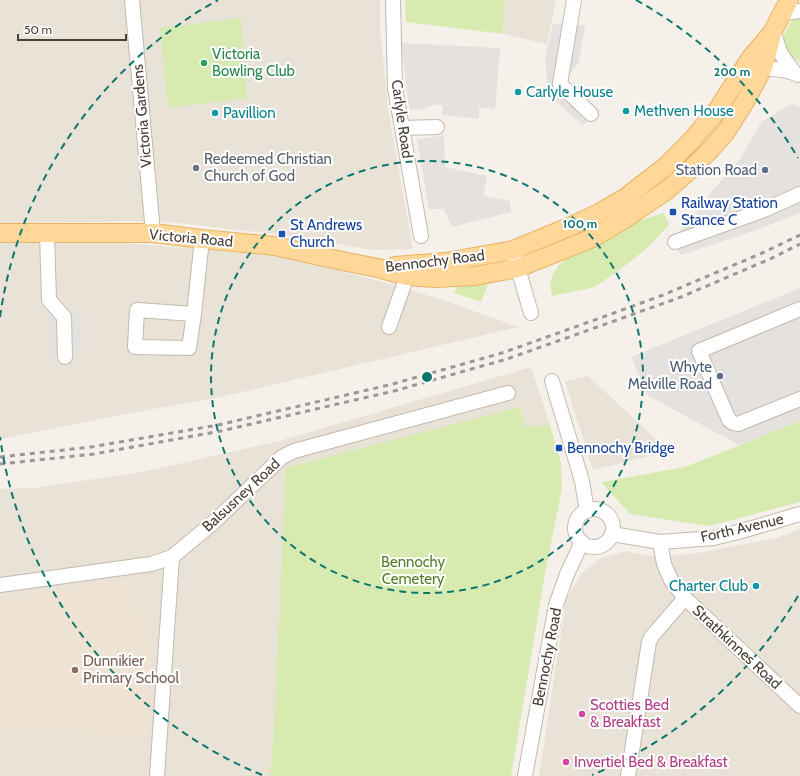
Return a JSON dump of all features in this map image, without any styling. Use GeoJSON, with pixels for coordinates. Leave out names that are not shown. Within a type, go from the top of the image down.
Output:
{"type":"FeatureCollection","features":[{"type":"Feature","properties":{"kind":"main road","name":"Bennochy Road"},"geometry":{"type":"LineString","coordinates":[[378,268],[446,262],[513,250],[569,227],[599,213],[625,198],[665,167],[690,142],[716,112],[750,59],[791,8]]}},
{"type":"Feature","properties":{"kind":"main road","name":"Bennochy Road"},"geometry":{"type":"LineString","coordinates":[[378,268],[407,276],[436,278],[476,276],[518,268],[595,237],[667,190],[690,170],[726,132],[746,100],[763,68],[773,31]]}},
{"type":"Feature","properties":{"kind":"main road","name":"Victoria Road"},"geometry":{"type":"LineString","coordinates":[[0,233],[153,233],[275,246],[378,268]]}},
{"type":"Feature","properties":{"kind":"street","name":"Victoria Gardens"},"geometry":{"type":"LineString","coordinates":[[132,0],[153,233]]}},
{"type":"Feature","properties":{"kind":"street","name":"Carlyle Road"},"geometry":{"type":"LineString","coordinates":[[392,0],[395,88],[421,236]]}},
{"type":"Feature","properties":{"kind":"street"},"geometry":{"type":"LineString","coordinates":[[574,0],[560,84],[590,114]]}},
{"type":"Feature","properties":{"kind":"street"},"geometry":{"type":"LineString","coordinates":[[773,31],[781,54],[797,74]]}},
{"type":"Feature","properties":{"kind":"street"},"geometry":{"type":"LineString","coordinates":[[763,68],[797,74]]}},
{"type":"Feature","properties":{"kind":"street"},"geometry":{"type":"LineString","coordinates":[[402,128],[438,127]]}},
{"type":"Feature","properties":{"kind":"street"},"geometry":{"type":"LineString","coordinates":[[675,242],[764,210],[800,194]]}},
{"type":"Feature","properties":{"kind":"street"},"geometry":{"type":"LineString","coordinates":[[47,233],[49,300],[64,317],[65,357]]}},
{"type":"Feature","properties":{"kind":"street"},"geometry":{"type":"LineString","coordinates":[[194,314],[137,310],[135,347],[189,348],[194,314],[202,239]]}},
{"type":"Feature","properties":{"kind":"street"},"geometry":{"type":"LineString","coordinates":[[513,250],[531,313]]}},
{"type":"Feature","properties":{"kind":"street"},"geometry":{"type":"LineString","coordinates":[[389,327],[407,276]]}},
{"type":"Feature","properties":{"kind":"street"},"geometry":{"type":"LineString","coordinates":[[800,309],[699,351],[728,420],[733,423],[738,424],[800,399]]}},
{"type":"Feature","properties":{"kind":"street"},"geometry":{"type":"LineString","coordinates":[[552,380],[582,481],[588,511]]}},
{"type":"Feature","properties":{"kind":"street","name":"Balsusney Road"},"geometry":{"type":"LineString","coordinates":[[0,585],[151,564],[172,557],[214,522],[282,457],[294,451],[508,393]]}},
{"type":"Feature","properties":{"kind":"street"},"geometry":{"type":"LineString","coordinates":[[588,511],[602,511],[609,517],[612,525],[612,534],[607,542],[599,546],[590,546],[582,542],[576,533],[576,522],[583,513],[588,511]]}},
{"type":"Feature","properties":{"kind":"street","name":"Forth Avenue"},"geometry":{"type":"LineString","coordinates":[[612,534],[660,542],[714,538],[800,514]]}},
{"type":"Feature","properties":{"kind":"street","name":"Bennochy Road"},"geometry":{"type":"LineString","coordinates":[[525,776],[556,605],[567,574],[582,542]]}},
{"type":"Feature","properties":{"kind":"street","name":"Strathkinnes Road"},"geometry":{"type":"LineString","coordinates":[[660,542],[664,564],[671,580],[685,598],[800,706]]}},
{"type":"Feature","properties":{"kind":"street"},"geometry":{"type":"LineString","coordinates":[[157,776],[172,557]]}},
{"type":"Feature","properties":{"kind":"street"},"geometry":{"type":"LineString","coordinates":[[628,776],[649,642],[652,636],[685,598]]}},
{"type":"Feature","properties":{"kind":"shaded area"},"geometry":{"type":"Polygon","coordinates":[[[0,0],[380,0],[380,29],[389,115],[413,249],[373,250],[283,235],[161,221],[0,223],[0,0]]]}},
{"type":"Feature","properties":{"kind":"shaded area"},"geometry":{"type":"Polygon","coordinates":[[[505,0],[556,0],[547,44],[503,34],[505,0]]]}},
{"type":"Feature","properties":{"kind":"shaded area"},"geometry":{"type":"Polygon","coordinates":[[[553,24],[585,25],[579,62],[566,80],[598,111],[583,125],[549,96],[545,59],[553,24]]]}},
{"type":"Feature","properties":{"kind":"shaded area"},"geometry":{"type":"Polygon","coordinates":[[[401,43],[500,48],[495,109],[479,107],[479,119],[442,115],[443,106],[437,104],[422,109],[410,109],[401,43]]]}},
{"type":"Feature","properties":{"kind":"shaded area","name":"Station Road"},"geometry":{"type":"Polygon","coordinates":[[[792,104],[800,107],[800,213],[762,228],[681,255],[672,240],[740,159],[762,121],[792,104]]]}},
{"type":"Feature","properties":{"kind":"shaded area"},"geometry":{"type":"Polygon","coordinates":[[[444,135],[445,167],[487,176],[483,196],[510,201],[511,212],[452,227],[444,209],[429,209],[417,140],[444,135]]]}},
{"type":"Feature","properties":{"kind":"shaded area"},"geometry":{"type":"Polygon","coordinates":[[[0,242],[105,242],[189,248],[289,258],[390,284],[443,300],[518,327],[221,397],[0,439],[0,242]]]}},
{"type":"Feature","properties":{"kind":"shaded area","name":"Whyte Melville Road"},"geometry":{"type":"Polygon","coordinates":[[[800,288],[800,421],[739,445],[647,395],[631,357],[800,288]]]}},
{"type":"Feature","properties":{"kind":"shaded area"},"geometry":{"type":"Polygon","coordinates":[[[81,311],[81,358],[49,358],[48,312],[81,311]]]}},
{"type":"Feature","properties":{"kind":"shaded area"},"geometry":{"type":"Polygon","coordinates":[[[531,367],[550,425],[525,427],[520,407],[274,730],[270,776],[0,776],[0,489],[33,488],[143,472],[279,441],[531,367]]]}},
{"type":"Feature","properties":{"kind":"shaded area"},"geometry":{"type":"Polygon","coordinates":[[[588,376],[669,451],[593,470],[565,381],[588,376]]]}},
{"type":"Feature","properties":{"kind":"shaded area"},"geometry":{"type":"Polygon","coordinates":[[[800,529],[800,776],[539,776],[566,600],[581,574],[601,558],[626,551],[649,556],[692,554],[777,538],[800,529]]]}},
{"type":"Feature","properties":{"kind":"shaded area","name":"Dunnikier Primary School"},"geometry":{"type":"Polygon","coordinates":[[[131,578],[134,611],[153,610],[146,738],[0,729],[0,598],[131,578]]]}},
{"type":"Feature","properties":{"kind":"green space"},"geometry":{"type":"Polygon","coordinates":[[[405,0],[505,0],[503,34],[406,22],[405,0]]]}},
{"type":"Feature","properties":{"kind":"green space"},"geometry":{"type":"Polygon","coordinates":[[[800,5],[800,62],[794,59],[781,41],[800,5]]]}},
{"type":"Feature","properties":{"kind":"green space","name":"Victoria Bowling Club"},"geometry":{"type":"Polygon","coordinates":[[[241,18],[247,98],[168,108],[160,28],[241,18]]]}},
{"type":"Feature","properties":{"kind":"green space"},"geometry":{"type":"Polygon","coordinates":[[[664,213],[669,225],[646,249],[626,265],[595,287],[552,296],[550,283],[553,275],[559,265],[569,257],[598,244],[638,221],[664,213]]]}},
{"type":"Feature","properties":{"kind":"green space"},"geometry":{"type":"Polygon","coordinates":[[[488,284],[481,302],[454,293],[457,287],[488,284]]]}},
{"type":"Feature","properties":{"kind":"green space","name":"Bennochy Cemetery"},"geometry":{"type":"Polygon","coordinates":[[[520,407],[525,427],[550,425],[561,463],[562,489],[545,574],[511,776],[270,776],[274,730],[286,468],[520,407]]]}},
{"type":"Feature","properties":{"kind":"green space"},"geometry":{"type":"Polygon","coordinates":[[[800,421],[800,502],[709,526],[630,514],[601,482],[685,467],[800,421]]]}},
{"type":"Feature","properties":{"kind":"railway"},"geometry":{"type":"LineString","coordinates":[[0,457],[91,447],[218,425],[393,384],[505,352],[614,313],[663,295],[760,254],[800,235]]}},
{"type":"Feature","properties":{"kind":"railway"},"geometry":{"type":"LineString","coordinates":[[0,464],[94,454],[221,431],[394,391],[507,359],[681,297],[770,259],[800,244]]}},
{"type":"Feature","properties":{"kind":"place","name":"Victoria Bowling Club"},"geometry":{"type":"Point","coordinates":[204,63]}},
{"type":"Feature","properties":{"kind":"place","name":"Carlyle House"},"geometry":{"type":"Point","coordinates":[518,92]}},
{"type":"Feature","properties":{"kind":"place","name":"Methven House"},"geometry":{"type":"Point","coordinates":[626,111]}},
{"type":"Feature","properties":{"kind":"place","name":"Pavillion"},"geometry":{"type":"Point","coordinates":[215,113]}},
{"type":"Feature","properties":{"kind":"place","name":"Redeemed Christian Church of God"},"geometry":{"type":"Point","coordinates":[196,168]}},
{"type":"Feature","properties":{"kind":"place","name":"Station Road"},"geometry":{"type":"Point","coordinates":[765,170]}},
{"type":"Feature","properties":{"kind":"place","name":"Railway Station Stance C"},"geometry":{"type":"Point","coordinates":[673,212]}},
{"type":"Feature","properties":{"kind":"place","name":"St Andrews Church"},"geometry":{"type":"Point","coordinates":[282,234]}},
{"type":"Feature","properties":{"kind":"place","name":"Whyte Melville Road"},"geometry":{"type":"Point","coordinates":[720,376]}},
{"type":"Feature","properties":{"kind":"place","name":"Bennochy Bridge"},"geometry":{"type":"Point","coordinates":[559,448]}},
{"type":"Feature","properties":{"kind":"place","name":"Charter Club"},"geometry":{"type":"Point","coordinates":[756,586]}},
{"type":"Feature","properties":{"kind":"place","name":"Dunnikier Primary School"},"geometry":{"type":"Point","coordinates":[75,670]}},
{"type":"Feature","properties":{"kind":"place","name":"Scotties Bed & Breakfast"},"geometry":{"type":"Point","coordinates":[582,714]}},
{"type":"Feature","properties":{"kind":"place","name":"Invertiel Bed & Breakfast"},"geometry":{"type":"Point","coordinates":[566,762]}}]}
